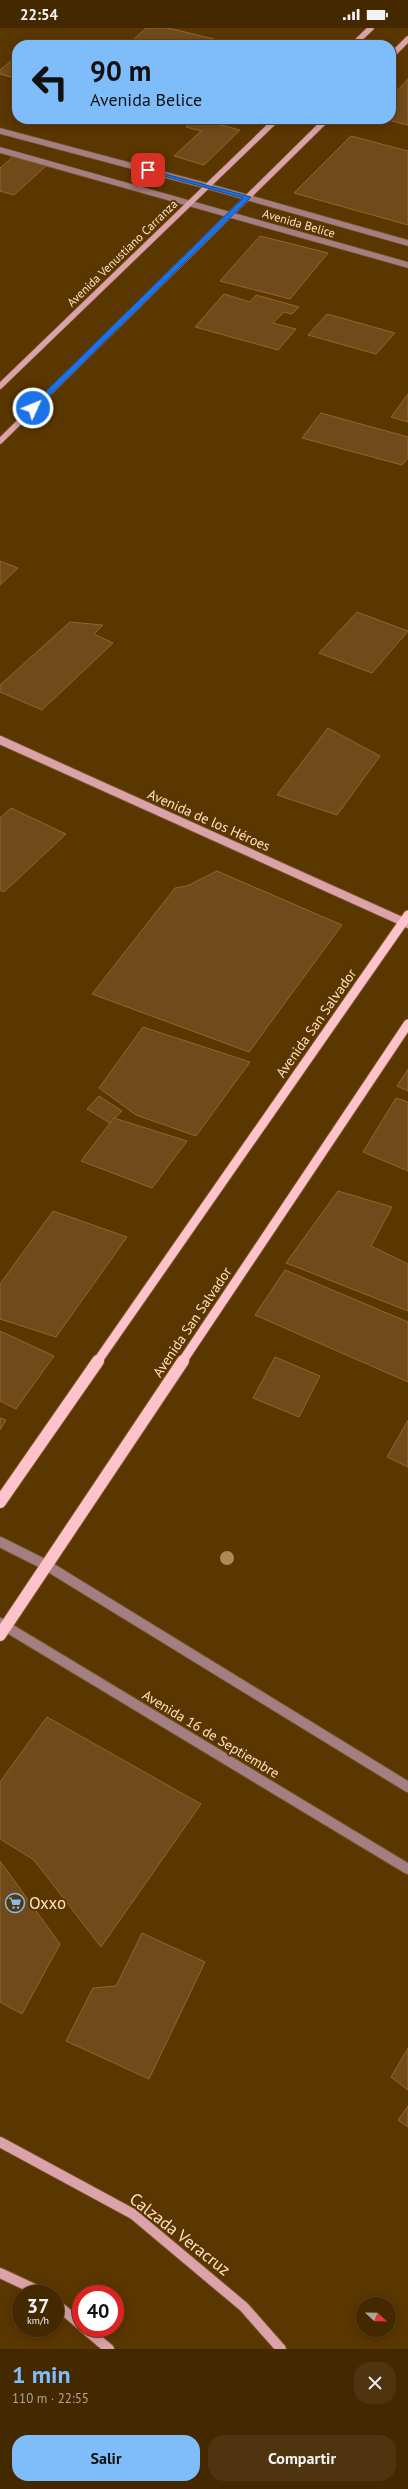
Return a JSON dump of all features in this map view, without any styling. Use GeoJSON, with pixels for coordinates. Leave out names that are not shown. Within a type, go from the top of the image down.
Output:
{"type":"FeatureCollection","features":[{"type":"Feature","properties":{"kind":"main road","name":"Avenida San Salvador"},"geometry":{"type":"LineString","coordinates":[[0,1502],[406,920]]}},
{"type":"Feature","properties":{"kind":"main road","name":"Avenida San Salvador"},"geometry":{"type":"LineString","coordinates":[[2,1628],[46,1565],[408,1024]]}},
{"type":"Feature","properties":{"kind":"street"},"geometry":{"type":"LineString","coordinates":[[359,40],[371,28]]}},
{"type":"Feature","properties":{"kind":"street"},"geometry":{"type":"LineString","coordinates":[[396,51],[408,39]]}},
{"type":"Feature","properties":{"kind":"street","name":"Avenida Venustiano Carranza"},"geometry":{"type":"LineString","coordinates":[[0,386],[272,124]]}},
{"type":"Feature","properties":{"kind":"street"},"geometry":{"type":"LineString","coordinates":[[0,441],[322,124]]}},
{"type":"Feature","properties":{"kind":"street","name":"Avenida Belice"},"geometry":{"type":"LineString","coordinates":[[0,131],[248,197],[408,243]]}},
{"type":"Feature","properties":{"kind":"street","name":"Avenida Belice"},"geometry":{"type":"LineString","coordinates":[[0,150],[408,265]]}},
{"type":"Feature","properties":{"kind":"street","name":"Avenida de los Héroes"},"geometry":{"type":"LineString","coordinates":[[0,740],[406,920]]}},
{"type":"Feature","properties":{"kind":"street"},"geometry":{"type":"LineString","coordinates":[[0,1542],[46,1565],[408,1787]]}},
{"type":"Feature","properties":{"kind":"street","name":"Avenida 16 de Septiembre"},"geometry":{"type":"LineString","coordinates":[[2,1628],[408,1869]]}},
{"type":"Feature","properties":{"kind":"street","name":"Calzada Veracruz"},"geometry":{"type":"LineString","coordinates":[[0,2142],[133,2214],[244,2307],[281,2349]]}},
{"type":"Feature","properties":{"kind":"street"},"geometry":{"type":"LineString","coordinates":[[0,2273],[26,2285]]}},
{"type":"Feature","properties":{"kind":"street"},"geometry":{"type":"LineString","coordinates":[[64,2311],[72,2317]]}},
{"type":"Feature","properties":{"kind":"street"},"geometry":{"type":"LineString","coordinates":[[95,2337],[109,2349]]}},
{"type":"Feature","properties":{"kind":"building"},"geometry":{"type":"Polygon","coordinates":[[[146,28],[168,28],[214,39],[213,40],[133,40],[146,28]]]}},
{"type":"Feature","properties":{"kind":"building"},"geometry":{"type":"Polygon","coordinates":[[[12,60],[12,78],[0,74],[0,70],[12,60]]]}},
{"type":"Feature","properties":{"kind":"building"},"geometry":{"type":"Polygon","coordinates":[[[408,79],[408,125],[396,122],[396,92],[408,79]]]}},
{"type":"Feature","properties":{"kind":"building"},"geometry":{"type":"Polygon","coordinates":[[[189,124],[217,124],[240,130],[204,165],[174,156],[201,131],[186,127],[189,124]]]}},
{"type":"Feature","properties":{"kind":"building"},"geometry":{"type":"Polygon","coordinates":[[[351,136],[408,151],[408,225],[294,193],[351,136]]]}},
{"type":"Feature","properties":{"kind":"building"},"geometry":{"type":"Polygon","coordinates":[[[15,155],[48,164],[14,195],[0,191],[0,168],[15,155]]]}},
{"type":"Feature","properties":{"kind":"building"},"geometry":{"type":"Polygon","coordinates":[[[260,236],[328,253],[290,299],[220,281],[260,236]]]}},
{"type":"Feature","properties":{"kind":"building"},"geometry":{"type":"Polygon","coordinates":[[[224,294],[250,302],[256,295],[299,307],[292,314],[284,312],[273,323],[296,329],[278,350],[195,327],[224,294]]]}},
{"type":"Feature","properties":{"kind":"building"},"geometry":{"type":"Polygon","coordinates":[[[327,314],[395,333],[376,354],[308,335],[327,314]]]}},
{"type":"Feature","properties":{"kind":"building"},"geometry":{"type":"Polygon","coordinates":[[[408,394],[408,422],[391,417],[408,394]]]}},
{"type":"Feature","properties":{"kind":"building"},"geometry":{"type":"Polygon","coordinates":[[[321,413],[408,437],[408,458],[402,465],[302,438],[321,413]]]}},
{"type":"Feature","properties":{"kind":"building"},"geometry":{"type":"Polygon","coordinates":[[[0,561],[18,568],[0,585],[0,561]]]}},
{"type":"Feature","properties":{"kind":"building"},"geometry":{"type":"Polygon","coordinates":[[[357,612],[408,631],[372,673],[319,653],[357,612]]]}},
{"type":"Feature","properties":{"kind":"building"},"geometry":{"type":"Polygon","coordinates":[[[70,622],[103,625],[94,634],[113,643],[42,710],[0,692],[0,685],[70,622]]]}},
{"type":"Feature","properties":{"kind":"building"},"geometry":{"type":"Polygon","coordinates":[[[328,728],[380,756],[337,815],[277,795],[328,728]]]}},
{"type":"Feature","properties":{"kind":"building"},"geometry":{"type":"Polygon","coordinates":[[[11,808],[66,834],[4,892],[0,890],[0,818],[11,808]]]}},
{"type":"Feature","properties":{"kind":"building"},"geometry":{"type":"Polygon","coordinates":[[[217,871],[342,925],[249,1052],[92,994],[175,888],[187,886],[217,871]]]}},
{"type":"Feature","properties":{"kind":"building"},"geometry":{"type":"Polygon","coordinates":[[[143,1027],[250,1062],[196,1136],[136,1115],[99,1088],[143,1027]]]}},
{"type":"Feature","properties":{"kind":"building"},"geometry":{"type":"Polygon","coordinates":[[[408,1069],[408,1091],[397,1086],[408,1069]]]}},
{"type":"Feature","properties":{"kind":"building"},"geometry":{"type":"Polygon","coordinates":[[[99,1096],[122,1111],[110,1123],[87,1109],[99,1096]]]}},
{"type":"Feature","properties":{"kind":"building"},"geometry":{"type":"Polygon","coordinates":[[[396,1098],[408,1102],[408,1171],[363,1152],[396,1098]]]}},
{"type":"Feature","properties":{"kind":"building"},"geometry":{"type":"Polygon","coordinates":[[[114,1118],[187,1141],[152,1188],[81,1161],[114,1118]]]}},
{"type":"Feature","properties":{"kind":"building"},"geometry":{"type":"Polygon","coordinates":[[[338,1191],[392,1207],[371,1246],[408,1264],[408,1311],[286,1263],[338,1191]]]}},
{"type":"Feature","properties":{"kind":"building"},"geometry":{"type":"Polygon","coordinates":[[[53,1211],[127,1237],[56,1337],[0,1319],[0,1284],[53,1211]]]}},
{"type":"Feature","properties":{"kind":"building"},"geometry":{"type":"Polygon","coordinates":[[[285,1270],[408,1322],[408,1382],[255,1315],[285,1270]]]}},
{"type":"Feature","properties":{"kind":"building"},"geometry":{"type":"Polygon","coordinates":[[[0,1331],[54,1356],[16,1409],[0,1401],[0,1331]]]}},
{"type":"Feature","properties":{"kind":"building"},"geometry":{"type":"Polygon","coordinates":[[[275,1357],[320,1376],[299,1417],[253,1398],[275,1357]]]}},
{"type":"Feature","properties":{"kind":"building"},"geometry":{"type":"Polygon","coordinates":[[[0,1418],[6,1420],[0,1430],[0,1418]]]}},
{"type":"Feature","properties":{"kind":"building"},"geometry":{"type":"Polygon","coordinates":[[[408,1420],[408,1467],[387,1457],[408,1420]]]}},
{"type":"Feature","properties":{"kind":"building"},"geometry":{"type":"Polygon","coordinates":[[[47,1717],[201,1804],[101,1947],[34,1860],[0,1839],[0,1782],[47,1717]]]}},
{"type":"Feature","properties":{"kind":"building","name":"Oxxo"},"geometry":{"type":"Polygon","coordinates":[[[0,1861],[60,1944],[22,2014],[0,2002],[0,1861]]]}},
{"type":"Feature","properties":{"kind":"building"},"geometry":{"type":"Polygon","coordinates":[[[142,1933],[205,1962],[149,2079],[66,2041],[93,1988],[116,1986],[142,1933]]]}},
{"type":"Feature","properties":{"kind":"building"},"geometry":{"type":"Polygon","coordinates":[[[408,2048],[408,2090],[391,2077],[408,2048]]]}},
{"type":"Feature","properties":{"kind":"building"},"geometry":{"type":"Polygon","coordinates":[[[408,2106],[408,2127],[398,2120],[408,2106]]]}},
{"type":"Feature","properties":{"kind":"place","name":"Oxxo"},"geometry":{"type":"Point","coordinates":[15,1903]}},
{"type":"Feature","properties":{"kind":"route"},"geometry":{"type":"LineString","coordinates":[[33,408],[248,197],[148,170]]}}]}
